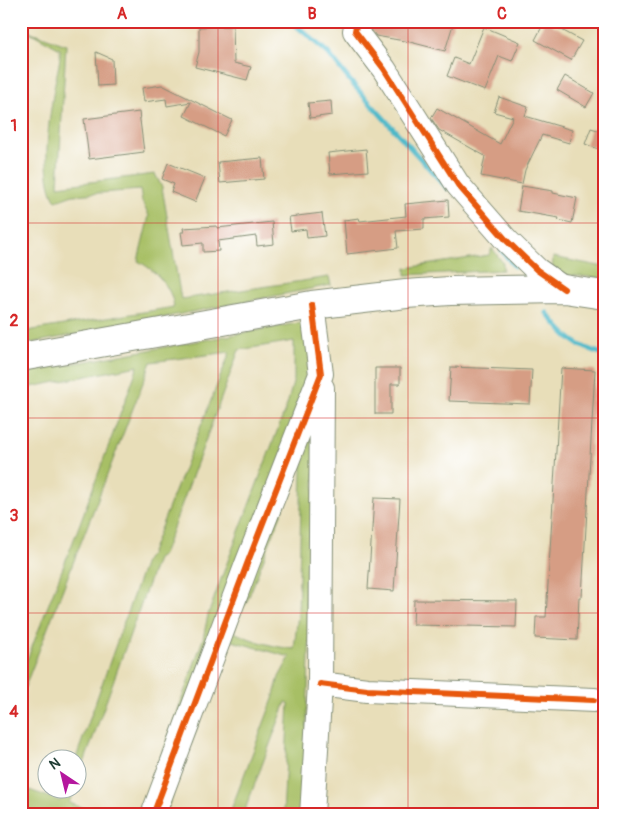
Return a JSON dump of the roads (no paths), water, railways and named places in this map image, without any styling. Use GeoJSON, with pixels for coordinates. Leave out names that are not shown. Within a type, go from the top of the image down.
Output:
{"type":"FeatureCollection","features":[{"type":"Feature","properties":{"kind":"main road"},"geometry":{"type":"LineString","coordinates":[[21,357],[312,305],[450,291],[564,289],[604,295]]}},
{"type":"Feature","properties":{"kind":"street"},"geometry":{"type":"LineString","coordinates":[[352,25],[384,69],[458,185],[507,241],[537,270],[564,289]]}},
{"type":"Feature","properties":{"kind":"street"},"geometry":{"type":"LineString","coordinates":[[312,305],[322,374],[320,684],[312,815]]}},
{"type":"Feature","properties":{"kind":"street"},"geometry":{"type":"LineString","coordinates":[[153,815],[246,564],[322,374]]}},
{"type":"Feature","properties":{"kind":"street"},"geometry":{"type":"LineString","coordinates":[[320,684],[367,690],[594,700]]}},
{"type":"Feature","properties":{"kind":"waterway"},"geometry":{"type":"LineString","coordinates":[[291,21],[328,53],[351,82],[447,188]]}},
{"type":"Feature","properties":{"kind":"waterway"},"geometry":{"type":"LineString","coordinates":[[502,251],[514,266]]}},
{"type":"Feature","properties":{"kind":"waterway"},"geometry":{"type":"LineString","coordinates":[[547,313],[571,339],[585,348],[604,354]]}}]}
